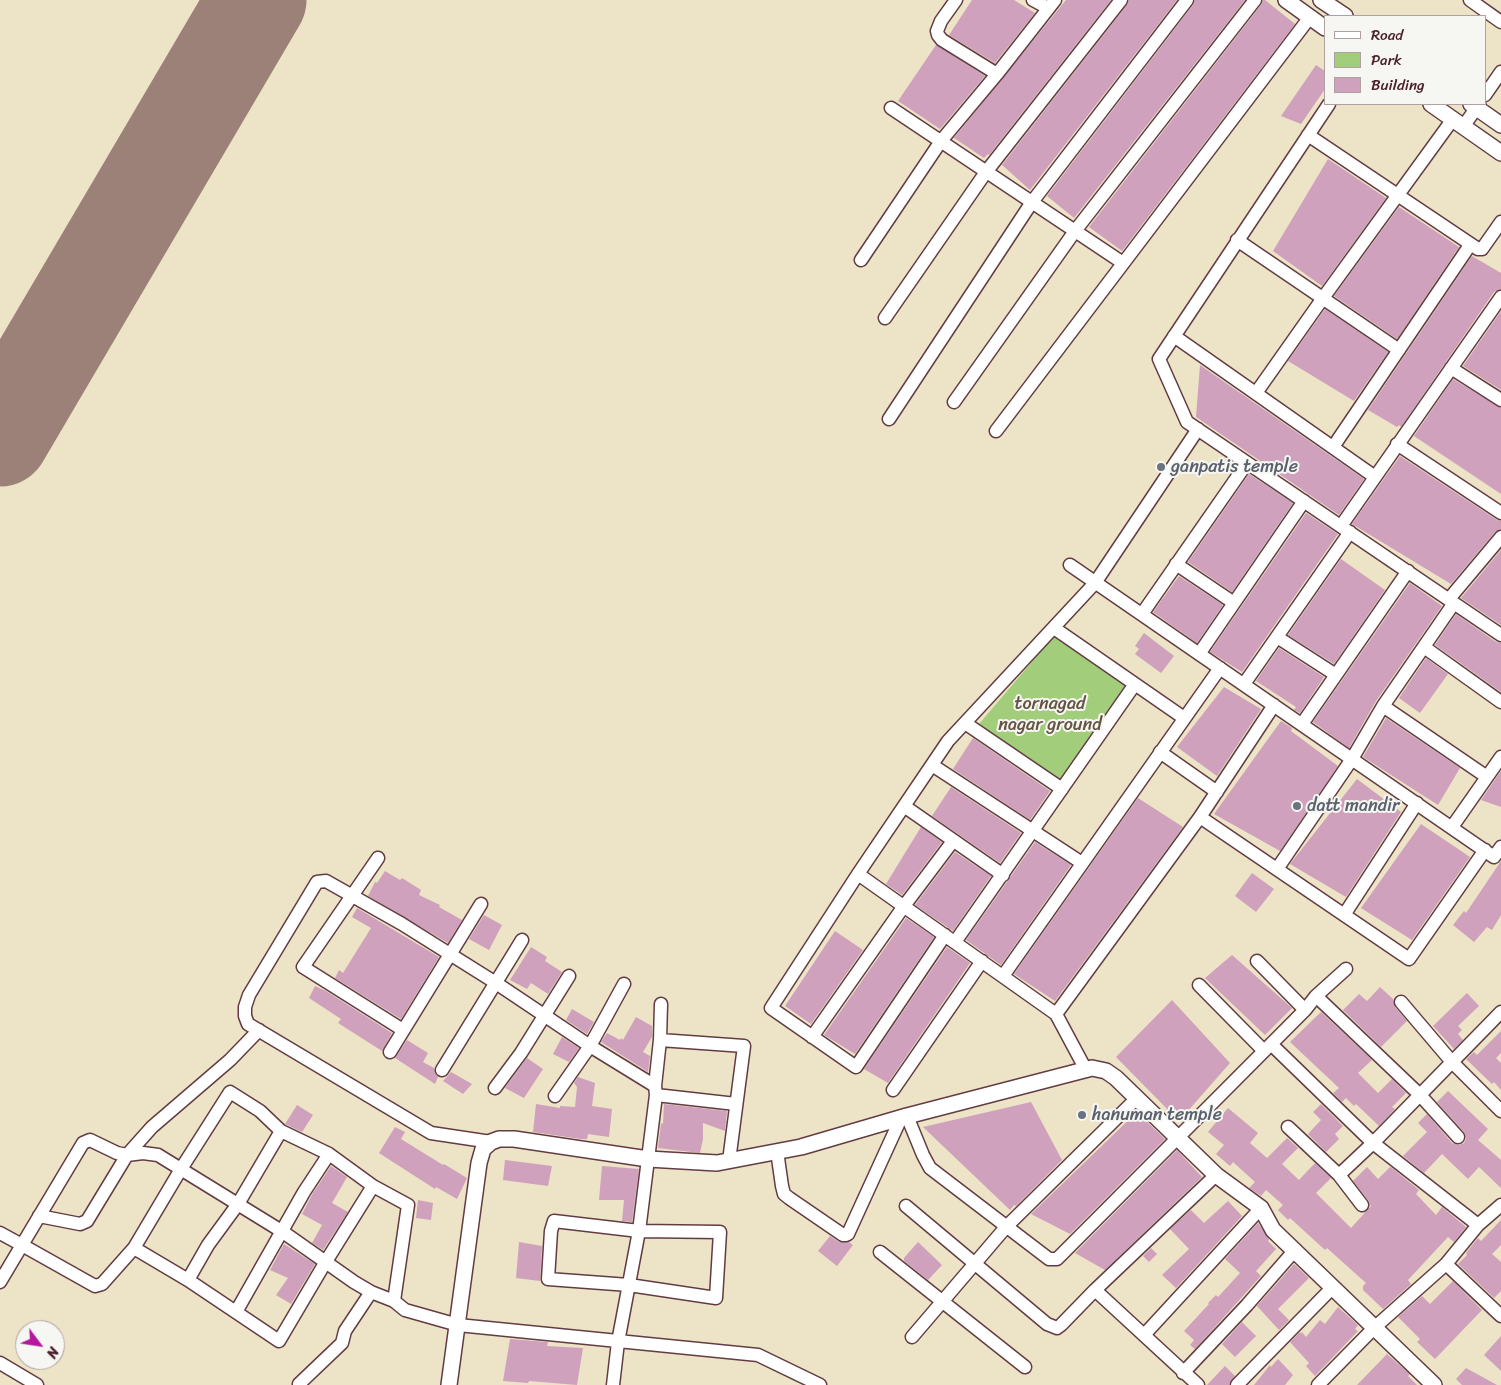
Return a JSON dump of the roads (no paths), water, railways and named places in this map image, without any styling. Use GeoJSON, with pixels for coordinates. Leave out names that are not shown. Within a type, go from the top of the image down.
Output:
{"type":"FeatureCollection","features":[{"type":"Feature","properties":{"kind":"street"},"geometry":{"type":"LineString","coordinates":[[956,0],[941,21],[937,31],[938,35],[942,40],[997,74]]}},
{"type":"Feature","properties":{"kind":"street"},"geometry":{"type":"LineString","coordinates":[[861,260],[941,142],[1052,4],[1033,0]]}},
{"type":"Feature","properties":{"kind":"street"},"geometry":{"type":"LineString","coordinates":[[885,318],[986,172],[1121,0]]}},
{"type":"Feature","properties":{"kind":"street"},"geometry":{"type":"LineString","coordinates":[[889,420],[1032,202],[1187,0]]}},
{"type":"Feature","properties":{"kind":"street"},"geometry":{"type":"LineString","coordinates":[[954,402],[1075,232],[1255,0]]}},
{"type":"Feature","properties":{"kind":"street"},"geometry":{"type":"LineString","coordinates":[[1286,0],[1324,27]]}},
{"type":"Feature","properties":{"kind":"street"},"geometry":{"type":"LineString","coordinates":[[1470,0],[1501,22]]}},
{"type":"Feature","properties":{"kind":"street"},"geometry":{"type":"LineString","coordinates":[[1325,1],[1344,15]]}},
{"type":"Feature","properties":{"kind":"street"},"geometry":{"type":"LineString","coordinates":[[996,431],[1310,17]]}},
{"type":"Feature","properties":{"kind":"street"},"geometry":{"type":"LineString","coordinates":[[1486,92],[1501,72]]}},
{"type":"Feature","properties":{"kind":"street"},"geometry":{"type":"LineString","coordinates":[[1327,105],[1159,359],[1187,422],[1501,635]]}},
{"type":"Feature","properties":{"kind":"street"},"geometry":{"type":"LineString","coordinates":[[1432,105],[1501,153]]}},
{"type":"Feature","properties":{"kind":"street"},"geometry":{"type":"LineString","coordinates":[[1256,393],[1397,195],[1458,123],[1476,105]]}},
{"type":"Feature","properties":{"kind":"street"},"geometry":{"type":"LineString","coordinates":[[1480,105],[1501,125]]}},
{"type":"Feature","properties":{"kind":"street"},"geometry":{"type":"LineString","coordinates":[[892,108],[1123,263]]}},
{"type":"Feature","properties":{"kind":"street"},"geometry":{"type":"LineString","coordinates":[[1308,135],[1478,250],[1482,249],[1501,222]]}},
{"type":"Feature","properties":{"kind":"street"},"geometry":{"type":"LineString","coordinates":[[1237,240],[1399,350]]}},
{"type":"Feature","properties":{"kind":"street"},"geometry":{"type":"LineString","coordinates":[[1333,447],[1470,245]]}},
{"type":"Feature","properties":{"kind":"street"},"geometry":{"type":"LineString","coordinates":[[1244,684],[1345,529],[1375,477],[1501,297]]}},
{"type":"Feature","properties":{"kind":"street"},"geometry":{"type":"LineString","coordinates":[[1174,336],[1375,477]]}},
{"type":"Feature","properties":{"kind":"street"},"geometry":{"type":"LineString","coordinates":[[1451,368],[1501,400]]}},
{"type":"Feature","properties":{"kind":"street"},"geometry":{"type":"LineString","coordinates":[[1136,684],[1003,875],[950,939],[856,1067],[771,1008],[858,874],[948,741],[1096,583],[1198,430]]}},
{"type":"Feature","properties":{"kind":"street"},"geometry":{"type":"LineString","coordinates":[[1397,444],[1501,512]]}},
{"type":"Feature","properties":{"kind":"street"},"geometry":{"type":"LineString","coordinates":[[1142,614],[1247,463]]}},
{"type":"Feature","properties":{"kind":"street"},"geometry":{"type":"LineString","coordinates":[[1199,654],[1304,501]]}},
{"type":"Feature","properties":{"kind":"street"},"geometry":{"type":"LineString","coordinates":[[1278,869],[1352,759],[1383,706],[1424,647],[1452,601],[1501,537]]}},
{"type":"Feature","properties":{"kind":"street"},"geometry":{"type":"LineString","coordinates":[[1176,564],[1234,603]]}},
{"type":"Feature","properties":{"kind":"street"},"geometry":{"type":"LineString","coordinates":[[1070,565],[1494,857],[1501,847]]}},
{"type":"Feature","properties":{"kind":"street"},"geometry":{"type":"LineString","coordinates":[[1302,724],[1408,571]]}},
{"type":"Feature","properties":{"kind":"street"},"geometry":{"type":"LineString","coordinates":[[1054,628],[1184,718]]}},
{"type":"Feature","properties":{"kind":"street"},"geometry":{"type":"LineString","coordinates":[[1276,637],[1336,675]]}},
{"type":"Feature","properties":{"kind":"street"},"geometry":{"type":"LineString","coordinates":[[1424,647],[1501,702]]}},
{"type":"Feature","properties":{"kind":"street"},"geometry":{"type":"LineString","coordinates":[[1003,976],[1220,668]]}},
{"type":"Feature","properties":{"kind":"street"},"geometry":{"type":"LineString","coordinates":[[1056,1014],[1200,817],[1274,705]]}},
{"type":"Feature","properties":{"kind":"street"},"geometry":{"type":"LineString","coordinates":[[1383,706],[1487,777]]}},
{"type":"Feature","properties":{"kind":"street"},"geometry":{"type":"LineString","coordinates":[[965,723],[1062,789]]}},
{"type":"Feature","properties":{"kind":"street"},"geometry":{"type":"LineString","coordinates":[[1160,752],[1217,792]]}},
{"type":"Feature","properties":{"kind":"street"},"geometry":{"type":"LineString","coordinates":[[1452,827],[1501,757]]}},
{"type":"Feature","properties":{"kind":"street"},"geometry":{"type":"LineString","coordinates":[[932,765],[1082,863]]}},
{"type":"Feature","properties":{"kind":"street"},"geometry":{"type":"LineString","coordinates":[[1344,915],[1417,804]]}},
{"type":"Feature","properties":{"kind":"street"},"geometry":{"type":"LineString","coordinates":[[904,806],[1003,875]]}},
{"type":"Feature","properties":{"kind":"street"},"geometry":{"type":"LineString","coordinates":[[1200,817],[1409,959],[1485,850]]}},
{"type":"Feature","properties":{"kind":"street"},"geometry":{"type":"LineString","coordinates":[[812,1037],[904,906],[953,841]]}},
{"type":"Feature","properties":{"kind":"street"},"geometry":{"type":"LineString","coordinates":[[378,858],[303,967],[402,1030]]}},
{"type":"Feature","properties":{"kind":"street"},"geometry":{"type":"LineString","coordinates":[[858,874],[1056,1014],[1086,1070]]}},
{"type":"Feature","properties":{"kind":"street"},"geometry":{"type":"LineString","coordinates":[[736,1104],[656,1091],[496,983],[353,895],[326,881],[317,882],[249,995],[245,1007],[245,1016],[248,1024],[431,1133],[490,1142],[514,1138],[648,1158],[717,1163],[729,1161],[801,1146],[1092,1068],[1106,1071],[1116,1078],[1216,1175],[1261,1208],[1273,1230],[1434,1385]]}},
{"type":"Feature","properties":{"kind":"street"},"geometry":{"type":"LineString","coordinates":[[390,1052],[481,904]]}},
{"type":"Feature","properties":{"kind":"street"},"geometry":{"type":"LineString","coordinates":[[442,1070],[522,940]]}},
{"type":"Feature","properties":{"kind":"street"},"geometry":{"type":"LineString","coordinates":[[892,1090],[982,961]]}},
{"type":"Feature","properties":{"kind":"street"},"geometry":{"type":"LineString","coordinates":[[1257,961],[1305,1010]]}},
{"type":"Feature","properties":{"kind":"street"},"geometry":{"type":"LineString","coordinates":[[904,1117],[930,1168],[1049,1259],[1057,1259],[1305,1010],[1316,996],[1346,969]]}},
{"type":"Feature","properties":{"kind":"street"},"geometry":{"type":"LineString","coordinates":[[496,1088],[570,976]]}},
{"type":"Feature","properties":{"kind":"street"},"geometry":{"type":"LineString","coordinates":[[555,1096],[590,1046],[624,984]]}},
{"type":"Feature","properties":{"kind":"street"},"geometry":{"type":"LineString","coordinates":[[1199,985],[1373,1143],[1478,1225]]}},
{"type":"Feature","properties":{"kind":"street"},"geometry":{"type":"LineString","coordinates":[[1316,996],[1420,1095],[1458,1137]]}},
{"type":"Feature","properties":{"kind":"street"},"geometry":{"type":"LineString","coordinates":[[1401,1002],[1452,1062],[1501,1111]]}},
{"type":"Feature","properties":{"kind":"street"},"geometry":{"type":"LineString","coordinates":[[613,1385],[618,1342],[640,1230],[656,1091],[661,1004]]}},
{"type":"Feature","properties":{"kind":"street"},"geometry":{"type":"LineString","coordinates":[[1339,1175],[1452,1062],[1499,1018]]}},
{"type":"Feature","properties":{"kind":"street"},"geometry":{"type":"LineString","coordinates":[[39,1216],[80,1224],[87,1221],[127,1155],[152,1127],[230,1060],[259,1030]]}},
{"type":"Feature","properties":{"kind":"street"},"geometry":{"type":"LineString","coordinates":[[660,1040],[744,1046],[729,1161]]}},
{"type":"Feature","properties":{"kind":"street"},"geometry":{"type":"LineString","coordinates":[[0,1233],[96,1286],[102,1284],[134,1248],[230,1092],[260,1111],[281,1131],[329,1154],[373,1186],[408,1206],[394,1300]]}},
{"type":"Feature","properties":{"kind":"street"},"geometry":{"type":"LineString","coordinates":[[912,1337],[1006,1227],[1137,1098]]}},
{"type":"Feature","properties":{"kind":"street"},"geometry":{"type":"LineString","coordinates":[[777,1151],[784,1194],[843,1235],[846,1235],[904,1117]]}},
{"type":"Feature","properties":{"kind":"street"},"geometry":{"type":"LineString","coordinates":[[1288,1127],[1339,1175],[1362,1205]]}},
{"type":"Feature","properties":{"kind":"street"},"geometry":{"type":"LineString","coordinates":[[188,1280],[208,1245],[238,1204],[281,1131]]}},
{"type":"Feature","properties":{"kind":"street"},"geometry":{"type":"LineString","coordinates":[[0,1282],[82,1143],[90,1140],[117,1153],[127,1155],[143,1153],[158,1155],[283,1232],[371,1292],[394,1300],[405,1310],[458,1325],[758,1355],[820,1385]]}},
{"type":"Feature","properties":{"kind":"street"},"geometry":{"type":"LineString","coordinates":[[449,1385],[479,1163],[483,1150],[490,1142]]}},
{"type":"Feature","properties":{"kind":"street"},"geometry":{"type":"LineString","coordinates":[[236,1312],[304,1192],[329,1154]]}},
{"type":"Feature","properties":{"kind":"street"},"geometry":{"type":"LineString","coordinates":[[906,1206],[1053,1328],[1062,1325],[1095,1290],[1216,1175]]}},
{"type":"Feature","properties":{"kind":"street"},"geometry":{"type":"LineString","coordinates":[[134,1248],[188,1280],[279,1341],[325,1262],[373,1186]]}},
{"type":"Feature","properties":{"kind":"street"},"geometry":{"type":"LineString","coordinates":[[1318,1385],[1374,1328],[1446,1264],[1478,1225],[1501,1206]]}},
{"type":"Feature","properties":{"kind":"street"},"geometry":{"type":"LineString","coordinates":[[1144,1335],[1261,1208]]}},
{"type":"Feature","properties":{"kind":"street"},"geometry":{"type":"LineString","coordinates":[[554,1221],[640,1230],[720,1232],[716,1298],[629,1286],[548,1279],[551,1231],[554,1221]]}},
{"type":"Feature","properties":{"kind":"street"},"geometry":{"type":"LineString","coordinates":[[1183,1373],[1247,1305],[1295,1250]]}},
{"type":"Feature","properties":{"kind":"street"},"geometry":{"type":"LineString","coordinates":[[880,1252],[1025,1367]]}},
{"type":"Feature","properties":{"kind":"street"},"geometry":{"type":"LineString","coordinates":[[1446,1264],[1501,1316]]}},
{"type":"Feature","properties":{"kind":"street"},"geometry":{"type":"LineString","coordinates":[[1237,1385],[1332,1287]]}},
{"type":"Feature","properties":{"kind":"street"},"geometry":{"type":"LineString","coordinates":[[1095,1290],[1198,1385]]}},
{"type":"Feature","properties":{"kind":"street"},"geometry":{"type":"LineString","coordinates":[[301,1385],[299,1384],[342,1342],[346,1331],[371,1292]]}},
{"type":"Feature","properties":{"kind":"street"},"geometry":{"type":"LineString","coordinates":[[0,1363],[38,1385]]}},
{"type":"Feature","properties":{"kind":"place","name":"ganpatis temple"},"geometry":{"type":"Point","coordinates":[1161,467]}},
{"type":"Feature","properties":{"kind":"place","name":"datt mandir"},"geometry":{"type":"Point","coordinates":[1297,806]}},
{"type":"Feature","properties":{"kind":"place","name":"hanuman temple"},"geometry":{"type":"Point","coordinates":[1082,1115]}},
{"type":"Feature","properties":{"kind":"park label","name":"tornagad nagar ground"},"geometry":{"type":"Point","coordinates":[1050,714]}}]}
